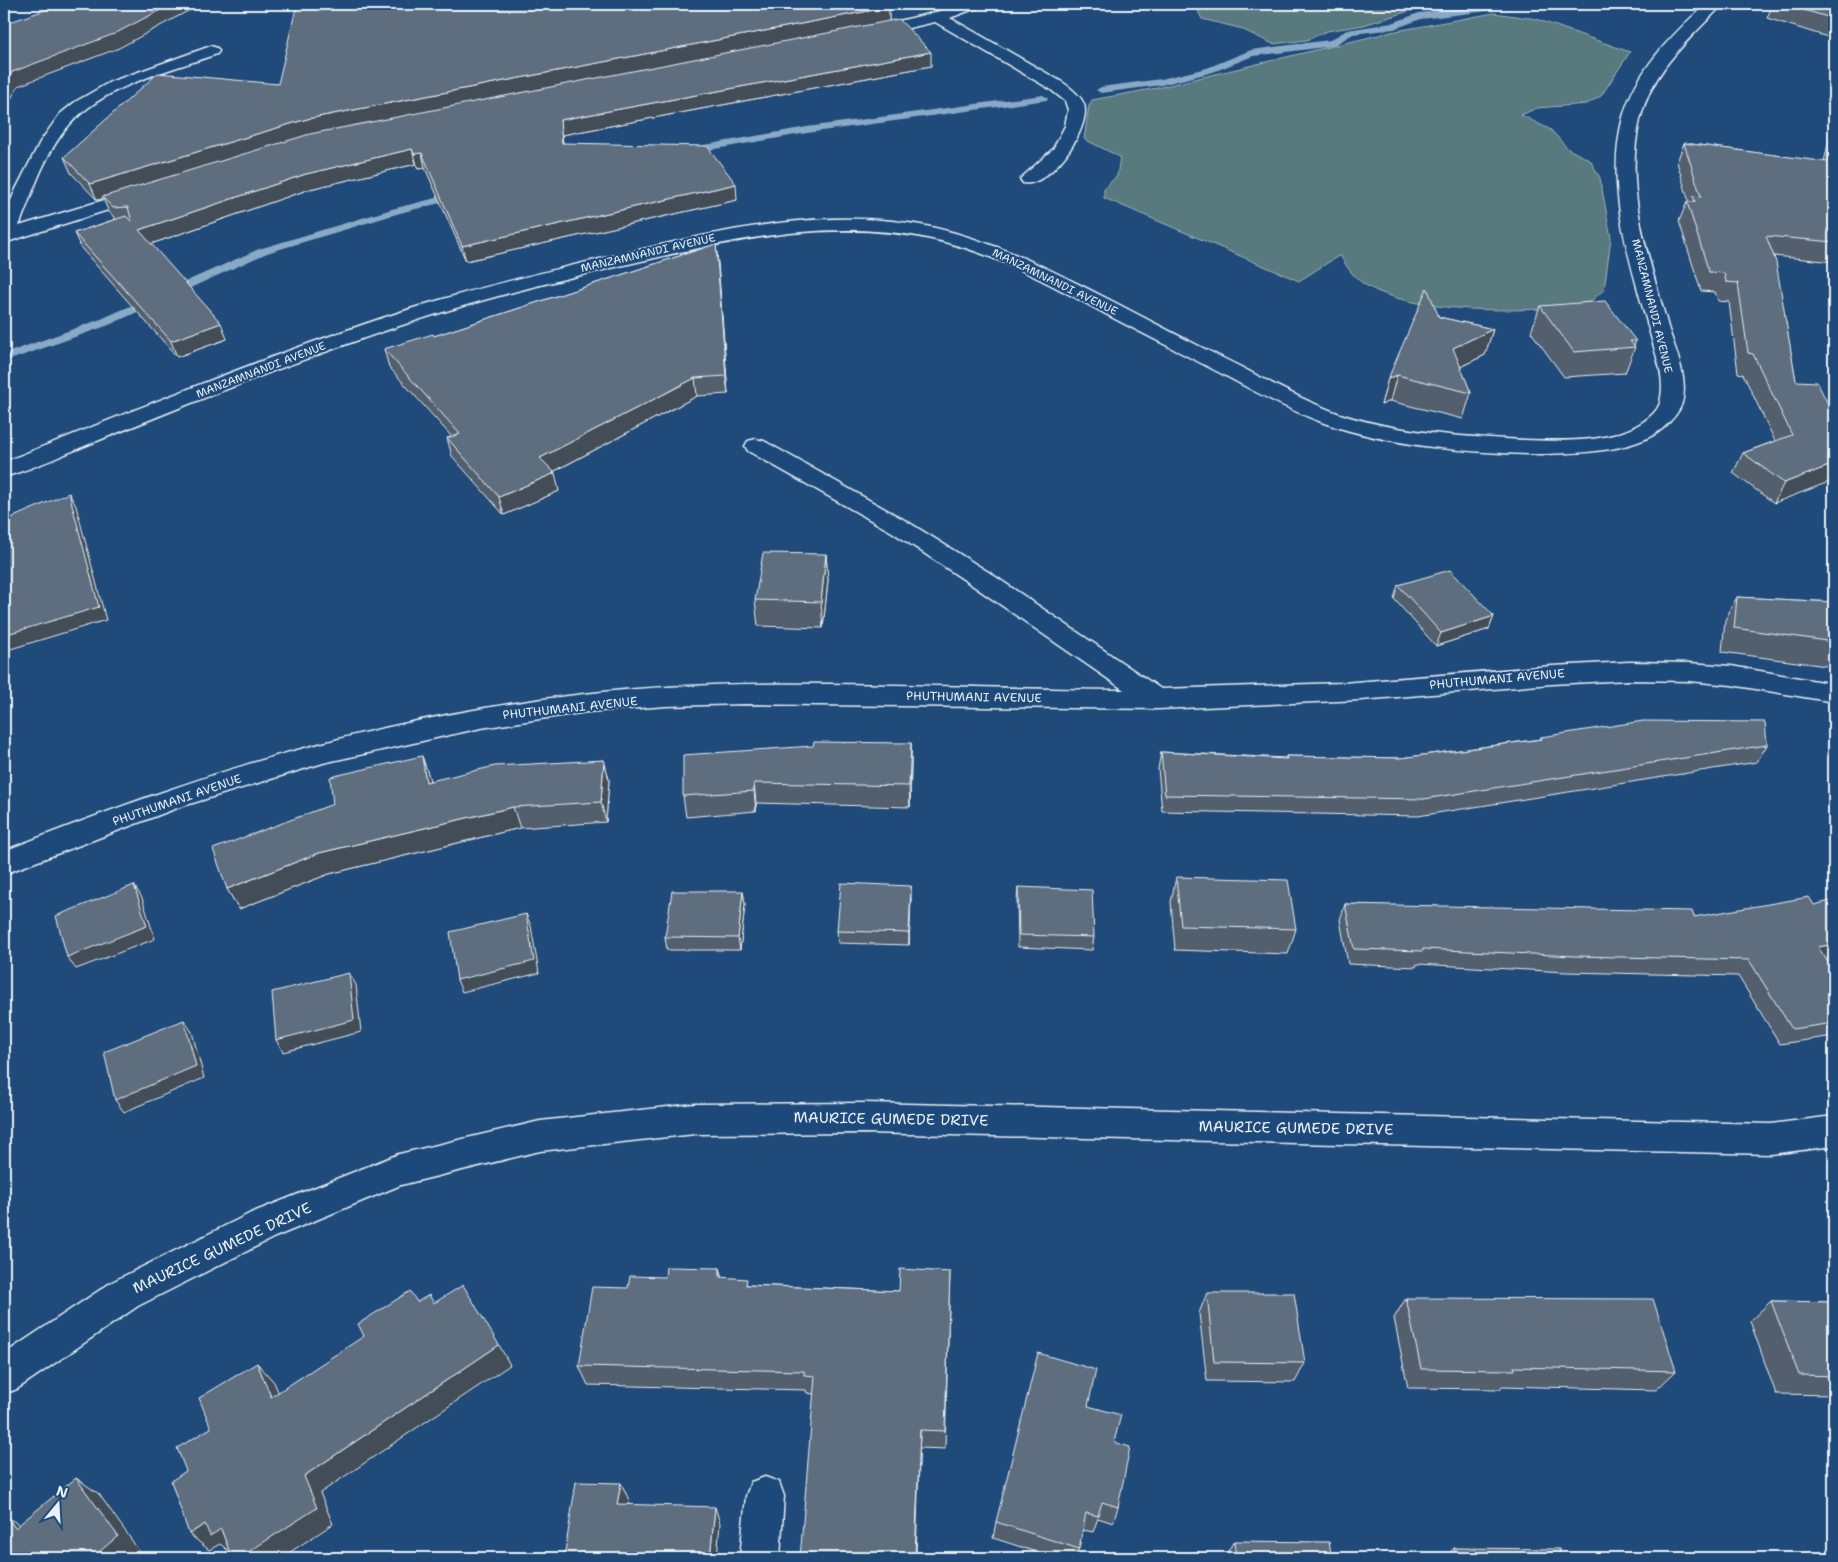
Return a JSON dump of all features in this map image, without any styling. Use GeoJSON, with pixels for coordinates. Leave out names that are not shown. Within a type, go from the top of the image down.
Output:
{"type":"FeatureCollection","features":[{"type":"Feature","properties":{"kind":"street"},"geometry":{"type":"LineString","coordinates":[[850,36],[937,17],[974,4]]}},
{"type":"Feature","properties":{"kind":"street","name":"MANZAMNANDI AVENUE"},"geometry":{"type":"LineString","coordinates":[[4,470],[317,348],[429,310],[564,273],[707,239],[768,229],[839,224],[890,225],[929,232],[1000,254],[1058,281],[1291,402],[1321,415],[1356,425],[1398,434],[1478,443],[1547,446],[1600,442],[1633,436],[1654,426],[1671,406],[1671,382],[1654,310],[1638,255],[1630,214],[1626,187],[1626,140],[1634,106],[1651,72],[1674,43],[1715,4]]}},
{"type":"Feature","properties":{"kind":"street"},"geometry":{"type":"LineString","coordinates":[[937,17],[1063,90],[1075,103],[1077,115],[1062,148],[1051,162],[1029,179]]}},
{"type":"Feature","properties":{"kind":"street"},"geometry":{"type":"LineString","coordinates":[[4,237],[48,142],[66,118],[94,97],[130,80],[211,51]]}},
{"type":"Feature","properties":{"kind":"street"},"geometry":{"type":"LineString","coordinates":[[4,237],[153,190]]}},
{"type":"Feature","properties":{"kind":"street"},"geometry":{"type":"LineString","coordinates":[[756,446],[908,532],[1028,610],[1158,700]]}},
{"type":"Feature","properties":{"kind":"street","name":"PHUTHUMANI AVENUE"},"geometry":{"type":"LineString","coordinates":[[4,863],[172,800],[320,754],[472,720],[587,703],[695,696],[814,694],[1158,700],[1358,691],[1556,674],[1671,671],[1740,676],[1834,693]]}},
{"type":"Feature","properties":{"kind":"street","name":"MAURICE GUMEDE DRIVE"},"geometry":{"type":"LineString","coordinates":[[4,1376],[124,1294],[263,1225],[398,1170],[540,1136],[696,1119],[855,1118],[1770,1139],[1834,1132]]}},
{"type":"Feature","properties":{"kind":"street"},"geometry":{"type":"LineString","coordinates":[[760,1558],[765,1496]]}},
{"type":"Feature","properties":{"kind":"green space"},"geometry":{"type":"Polygon","coordinates":[[[1207,4],[1468,4],[1416,9],[1364,25],[1327,31],[1307,40],[1273,44],[1239,28],[1202,19],[1198,11],[1207,4]]]}},
{"type":"Feature","properties":{"kind":"green space"},"geometry":{"type":"Polygon","coordinates":[[[1494,13],[1536,19],[1630,52],[1601,96],[1587,104],[1537,108],[1521,115],[1551,130],[1568,149],[1590,160],[1600,178],[1611,238],[1604,290],[1586,305],[1577,307],[1486,310],[1408,301],[1386,295],[1362,283],[1351,272],[1340,255],[1299,281],[1104,198],[1104,188],[1117,176],[1120,157],[1084,139],[1089,106],[1092,100],[1157,88],[1391,32],[1494,13]]]}},
{"type":"Feature","properties":{"kind":"building"},"geometry":{"type":"Polygon","coordinates":[[[63,4],[172,4],[114,34],[12,72],[4,87],[4,24],[63,4]]]}},
{"type":"Feature","properties":{"kind":"building"},"geometry":{"type":"Polygon","coordinates":[[[297,4],[886,4],[889,7],[307,119],[90,184],[64,157],[158,73],[278,84],[297,4]]]}},
{"type":"Feature","properties":{"kind":"building"},"geometry":{"type":"Polygon","coordinates":[[[1784,4],[1834,4],[1834,19],[1784,4]]]}},
{"type":"Feature","properties":{"kind":"building"},"geometry":{"type":"Polygon","coordinates":[[[899,19],[931,52],[560,120],[562,143],[707,146],[736,184],[462,246],[422,153],[414,154],[412,149],[306,174],[139,230],[221,323],[171,341],[74,233],[126,216],[132,222],[128,207],[113,208],[102,197],[310,134],[899,19]]]}},
{"type":"Feature","properties":{"kind":"building"},"geometry":{"type":"Polygon","coordinates":[[[1834,136],[1834,242],[1766,236],[1776,262],[1796,381],[1817,382],[1834,416],[1834,464],[1784,483],[1743,453],[1792,435],[1753,354],[1748,353],[1738,283],[1726,282],[1724,273],[1709,272],[1687,202],[1695,202],[1693,196],[1701,197],[1684,143],[1828,162],[1834,136]]]}},
{"type":"Feature","properties":{"kind":"building"},"geometry":{"type":"Polygon","coordinates":[[[716,244],[726,376],[695,378],[540,458],[555,473],[499,497],[447,438],[460,434],[384,349],[433,334],[434,336],[716,244]]]}},
{"type":"Feature","properties":{"kind":"building"},"geometry":{"type":"Polygon","coordinates":[[[1427,288],[1439,317],[1493,329],[1453,348],[1471,393],[1397,375],[1388,379],[1427,288]]]}},
{"type":"Feature","properties":{"kind":"building"},"geometry":{"type":"Polygon","coordinates":[[[1605,301],[1636,341],[1630,341],[1635,347],[1574,352],[1540,306],[1605,301]]]}},
{"type":"Feature","properties":{"kind":"building"},"geometry":{"type":"Polygon","coordinates":[[[69,493],[99,607],[4,635],[4,521],[69,493]]]}},
{"type":"Feature","properties":{"kind":"building"},"geometry":{"type":"Polygon","coordinates":[[[763,553],[826,554],[821,602],[755,600],[763,553]]]}},
{"type":"Feature","properties":{"kind":"building"},"geometry":{"type":"Polygon","coordinates":[[[1450,570],[1494,616],[1441,633],[1398,585],[1450,570]]]}},
{"type":"Feature","properties":{"kind":"building"},"geometry":{"type":"Polygon","coordinates":[[[1737,597],[1834,602],[1834,642],[1734,628],[1737,597]]]}},
{"type":"Feature","properties":{"kind":"building"},"geometry":{"type":"Polygon","coordinates":[[[1643,721],[1765,722],[1767,745],[1424,799],[1165,795],[1161,752],[1287,759],[1286,756],[1401,758],[1542,739],[1541,737],[1643,721]]]}},
{"type":"Feature","properties":{"kind":"building"},"geometry":{"type":"Polygon","coordinates":[[[814,742],[911,743],[909,786],[754,783],[754,791],[683,796],[683,755],[813,746],[814,742]]]}},
{"type":"Feature","properties":{"kind":"building"},"geometry":{"type":"Polygon","coordinates":[[[422,756],[426,782],[495,766],[604,760],[601,802],[513,807],[319,853],[227,889],[213,849],[333,804],[330,777],[422,756]]]}},
{"type":"Feature","properties":{"kind":"building"},"geometry":{"type":"Polygon","coordinates":[[[1176,877],[1288,880],[1296,929],[1181,926],[1176,877]]]}},
{"type":"Feature","properties":{"kind":"building"},"geometry":{"type":"Polygon","coordinates":[[[841,883],[911,886],[909,933],[837,931],[841,883]]]}},
{"type":"Feature","properties":{"kind":"building"},"geometry":{"type":"Polygon","coordinates":[[[134,885],[147,926],[67,957],[56,916],[134,885]]]}},
{"type":"Feature","properties":{"kind":"building"},"geometry":{"type":"Polygon","coordinates":[[[1018,887],[1092,890],[1094,937],[1019,935],[1018,887]]]}},
{"type":"Feature","properties":{"kind":"building"},"geometry":{"type":"Polygon","coordinates":[[[672,891],[743,891],[738,938],[665,937],[672,891]]]}},
{"type":"Feature","properties":{"kind":"building"},"geometry":{"type":"Polygon","coordinates":[[[1809,897],[1814,905],[1834,900],[1834,944],[1818,947],[1834,971],[1834,1023],[1792,1029],[1749,960],[1575,956],[1423,949],[1423,951],[1354,949],[1345,904],[1692,911],[1694,917],[1809,897]]]}},
{"type":"Feature","properties":{"kind":"building"},"geometry":{"type":"Polygon","coordinates":[[[526,914],[534,961],[457,980],[450,932],[526,914]]]}},
{"type":"Feature","properties":{"kind":"building"},"geometry":{"type":"Polygon","coordinates":[[[349,973],[354,1020],[276,1040],[272,992],[349,973]]]}},
{"type":"Feature","properties":{"kind":"building"},"geometry":{"type":"Polygon","coordinates":[[[184,1020],[196,1066],[115,1100],[104,1052],[184,1020]]]}},
{"type":"Feature","properties":{"kind":"building"},"geometry":{"type":"Polygon","coordinates":[[[666,1267],[720,1268],[720,1277],[747,1279],[746,1285],[899,1291],[900,1269],[950,1272],[945,1431],[920,1430],[915,1558],[800,1558],[815,1376],[804,1375],[804,1371],[579,1366],[592,1287],[628,1288],[630,1276],[665,1277],[666,1267]]]}},
{"type":"Feature","properties":{"kind":"building"},"geometry":{"type":"Polygon","coordinates":[[[463,1285],[499,1345],[304,1476],[317,1508],[239,1558],[232,1558],[221,1529],[210,1536],[205,1524],[189,1534],[171,1481],[186,1471],[177,1448],[211,1428],[199,1398],[257,1363],[271,1397],[364,1336],[358,1324],[410,1291],[417,1302],[429,1295],[434,1303],[463,1285]]]}},
{"type":"Feature","properties":{"kind":"building"},"geometry":{"type":"Polygon","coordinates":[[[1207,1293],[1294,1293],[1305,1363],[1214,1362],[1207,1293]]]}},
{"type":"Feature","properties":{"kind":"building"},"geometry":{"type":"Polygon","coordinates":[[[1406,1298],[1653,1299],[1676,1371],[1514,1367],[1515,1370],[1421,1369],[1406,1298]]]}},
{"type":"Feature","properties":{"kind":"building"},"geometry":{"type":"Polygon","coordinates":[[[1771,1301],[1834,1302],[1834,1376],[1799,1375],[1771,1301]]]}},
{"type":"Feature","properties":{"kind":"building"},"geometry":{"type":"Polygon","coordinates":[[[1038,1353],[1096,1370],[1088,1406],[1121,1415],[1114,1442],[1130,1447],[1118,1507],[1102,1502],[1098,1516],[1086,1513],[1079,1549],[996,1522],[1038,1353]]]}},
{"type":"Feature","properties":{"kind":"building"},"geometry":{"type":"Polygon","coordinates":[[[76,1478],[118,1536],[92,1558],[4,1558],[4,1520],[7,1517],[15,1528],[76,1478]]]}},
{"type":"Feature","properties":{"kind":"building"},"geometry":{"type":"Polygon","coordinates":[[[576,1482],[621,1483],[617,1504],[715,1507],[710,1558],[564,1558],[576,1482]]]}},
{"type":"Feature","properties":{"kind":"building"},"geometry":{"type":"Polygon","coordinates":[[[1234,1541],[1329,1542],[1332,1558],[1236,1558],[1234,1541]]]}},
{"type":"Feature","properties":{"kind":"building"},"geometry":{"type":"Polygon","coordinates":[[[1454,1548],[1559,1549],[1561,1558],[1457,1558],[1454,1548]]]}},
{"type":"Feature","properties":{"kind":"waterway"},"geometry":{"type":"LineString","coordinates":[[1101,90],[1161,82],[1210,70],[1251,53],[1333,43],[1350,32],[1394,26],[1419,16],[1488,8],[1494,4]]}},
{"type":"Feature","properties":{"kind":"waterway"},"geometry":{"type":"LineString","coordinates":[[687,151],[807,130],[1043,98]]}},
{"type":"Feature","properties":{"kind":"waterway"},"geometry":{"type":"LineString","coordinates":[[4,358],[105,322],[263,251],[396,211],[460,195]]}}]}
